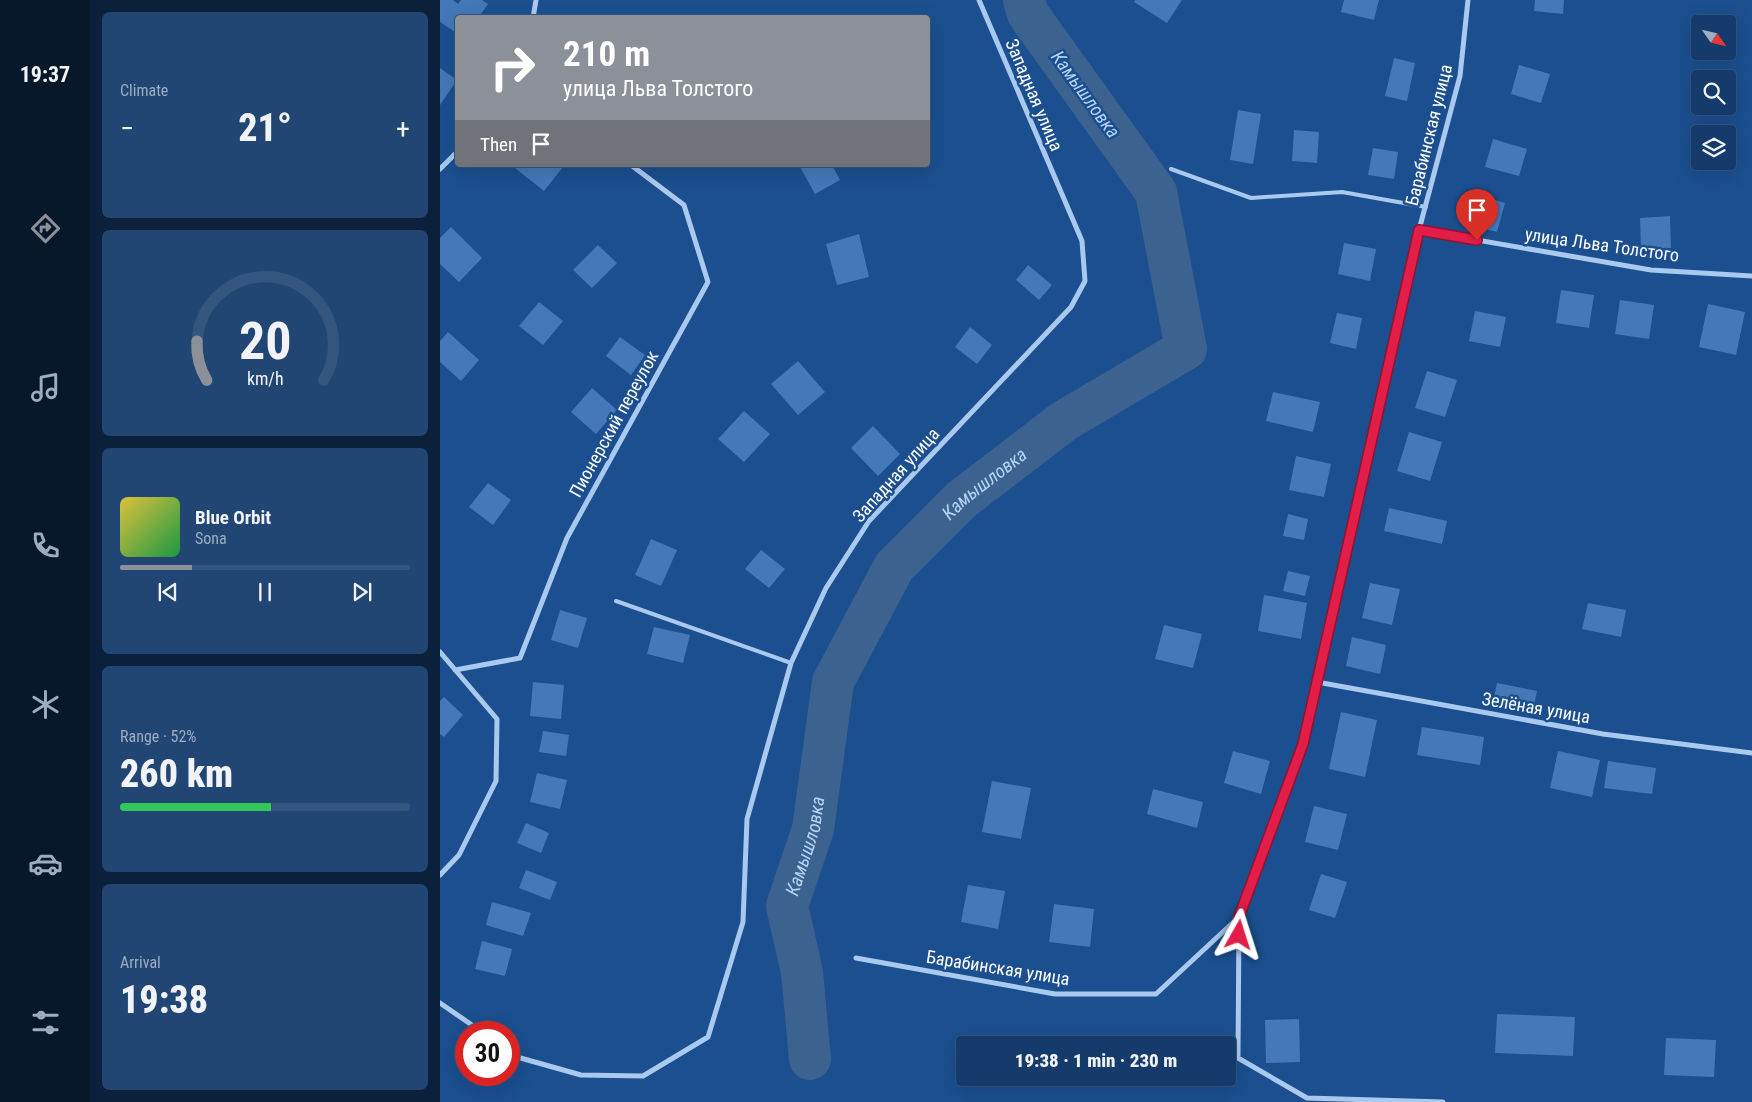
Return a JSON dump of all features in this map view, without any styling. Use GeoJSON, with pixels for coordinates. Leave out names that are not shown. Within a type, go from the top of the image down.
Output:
{"type":"FeatureCollection","features":[{"type":"Feature","properties":{"kind":"street"},"geometry":{"type":"LineString","coordinates":[[534,15],[536,0]]}},
{"type":"Feature","properties":{"kind":"street","name":"Западная улица"},"geometry":{"type":"LineString","coordinates":[[520,1058],[581,1075],[643,1076],[708,1036],[743,922],[746,818],[791,663],[826,588],[869,521],[1071,307],[1085,281],[1082,241],[979,0]]}},
{"type":"Feature","properties":{"kind":"street","name":"Барабинская улица"},"geometry":{"type":"LineString","coordinates":[[856,958],[1055,994],[1156,994],[1239,917],[1303,744],[1419,230],[1460,76],[1468,0]]}},
{"type":"Feature","properties":{"kind":"street"},"geometry":{"type":"LineString","coordinates":[[440,169],[455,154]]}},
{"type":"Feature","properties":{"kind":"street","name":"Пионерский переулок"},"geometry":{"type":"LineString","coordinates":[[455,670],[520,658],[567,538],[708,282],[684,205],[634,167]]}},
{"type":"Feature","properties":{"kind":"street","name":"улица Льва Толстого"},"geometry":{"type":"LineString","coordinates":[[1419,230],[1651,270],[1752,276]]}},
{"type":"Feature","properties":{"kind":"street"},"geometry":{"type":"LineString","coordinates":[[440,652],[497,719],[496,781],[459,855],[440,875]]}},
{"type":"Feature","properties":{"kind":"street","name":"Зелёная улица"},"geometry":{"type":"LineString","coordinates":[[1317,682],[1603,734],[1752,753]]}},
{"type":"Feature","properties":{"kind":"street"},"geometry":{"type":"LineString","coordinates":[[1239,917],[1238,1058],[1307,1098],[1443,1102]]}},
{"type":"Feature","properties":{"kind":"street"},"geometry":{"type":"LineString","coordinates":[[440,1003],[466,1021]]}},
{"type":"Feature","properties":{"kind":"lane"},"geometry":{"type":"LineString","coordinates":[[1171,169],[1251,198],[1342,192],[1426,207]]}},
{"type":"Feature","properties":{"kind":"lane"},"geometry":{"type":"LineString","coordinates":[[616,601],[791,663]]}},
{"type":"Feature","properties":{"kind":"building"},"geometry":{"type":"Polygon","coordinates":[[[440,0],[453,0],[458,4],[461,0],[482,0],[488,4],[480,15],[455,15],[455,32],[440,22],[440,0]]]}},
{"type":"Feature","properties":{"kind":"building"},"geometry":{"type":"Polygon","coordinates":[[[1135,0],[1182,0],[1167,23],[1134,2],[1135,0]]]}},
{"type":"Feature","properties":{"kind":"building"},"geometry":{"type":"Polygon","coordinates":[[[1344,0],[1379,0],[1374,20],[1341,12],[1344,0]]]}},
{"type":"Feature","properties":{"kind":"building"},"geometry":{"type":"Polygon","coordinates":[[[1535,0],[1564,0],[1563,14],[1534,11],[1535,0]]]}},
{"type":"Feature","properties":{"kind":"building"},"geometry":{"type":"Polygon","coordinates":[[[1394,58],[1415,63],[1407,101],[1385,96],[1394,58]]]}},
{"type":"Feature","properties":{"kind":"building"},"geometry":{"type":"Polygon","coordinates":[[[1519,65],[1550,74],[1541,103],[1511,94],[1519,65]]]}},
{"type":"Feature","properties":{"kind":"building"},"geometry":{"type":"Polygon","coordinates":[[[440,68],[455,79],[455,83],[440,105],[440,68]]]}},
{"type":"Feature","properties":{"kind":"building"},"geometry":{"type":"Polygon","coordinates":[[[1238,110],[1261,114],[1253,164],[1230,160],[1238,110]]]}},
{"type":"Feature","properties":{"kind":"building"},"geometry":{"type":"Polygon","coordinates":[[[1294,130],[1319,132],[1317,163],[1292,161],[1294,130]]]}},
{"type":"Feature","properties":{"kind":"building"},"geometry":{"type":"Polygon","coordinates":[[[1493,139],[1527,149],[1519,176],[1485,167],[1493,139]]]}},
{"type":"Feature","properties":{"kind":"building"},"geometry":{"type":"Polygon","coordinates":[[[1373,148],[1398,152],[1394,179],[1368,175],[1373,148]]]}},
{"type":"Feature","properties":{"kind":"building"},"geometry":{"type":"Polygon","coordinates":[[[516,167],[563,167],[544,191],[516,167]]]}},
{"type":"Feature","properties":{"kind":"building"},"geometry":{"type":"Polygon","coordinates":[[[800,167],[833,167],[840,180],[815,194],[800,167]]]}},
{"type":"Feature","properties":{"kind":"building"},"geometry":{"type":"Polygon","coordinates":[[[1474,194],[1505,203],[1497,232],[1466,224],[1474,194]]]}},
{"type":"Feature","properties":{"kind":"building"},"geometry":{"type":"Polygon","coordinates":[[[1670,216],[1671,248],[1641,250],[1640,218],[1670,216]]]}},
{"type":"Feature","properties":{"kind":"building"},"geometry":{"type":"Polygon","coordinates":[[[451,227],[482,258],[459,282],[440,264],[440,238],[451,227]]]}},
{"type":"Feature","properties":{"kind":"building"},"geometry":{"type":"Polygon","coordinates":[[[859,234],[869,277],[837,285],[826,244],[859,234]]]}},
{"type":"Feature","properties":{"kind":"building"},"geometry":{"type":"Polygon","coordinates":[[[1344,243],[1376,249],[1370,281],[1338,274],[1344,243]]]}},
{"type":"Feature","properties":{"kind":"building"},"geometry":{"type":"Polygon","coordinates":[[[598,245],[617,263],[592,288],[573,270],[598,245]]]}},
{"type":"Feature","properties":{"kind":"building"},"geometry":{"type":"Polygon","coordinates":[[[1028,265],[1052,285],[1039,300],[1016,280],[1028,265]]]}},
{"type":"Feature","properties":{"kind":"building"},"geometry":{"type":"Polygon","coordinates":[[[1561,290],[1594,295],[1589,328],[1556,323],[1561,290]]]}},
{"type":"Feature","properties":{"kind":"building"},"geometry":{"type":"Polygon","coordinates":[[[1620,300],[1654,305],[1649,339],[1615,334],[1620,300]]]}},
{"type":"Feature","properties":{"kind":"building"},"geometry":{"type":"Polygon","coordinates":[[[539,302],[563,321],[543,345],[519,326],[539,302]]]}},
{"type":"Feature","properties":{"kind":"building"},"geometry":{"type":"Polygon","coordinates":[[[1708,304],[1745,312],[1736,355],[1699,347],[1708,304]]]}},
{"type":"Feature","properties":{"kind":"building"},"geometry":{"type":"Polygon","coordinates":[[[1475,311],[1506,317],[1500,347],[1469,341],[1475,311]]]}},
{"type":"Feature","properties":{"kind":"building"},"geometry":{"type":"Polygon","coordinates":[[[1337,313],[1362,318],[1356,349],[1330,343],[1337,313]]]}},
{"type":"Feature","properties":{"kind":"building"},"geometry":{"type":"Polygon","coordinates":[[[970,327],[992,345],[977,364],[955,347],[970,327]]]}},
{"type":"Feature","properties":{"kind":"building"},"geometry":{"type":"Polygon","coordinates":[[[448,332],[479,360],[461,381],[440,362],[440,341],[448,332]]]}},
{"type":"Feature","properties":{"kind":"building"},"geometry":{"type":"Polygon","coordinates":[[[620,337],[645,355],[631,375],[606,356],[620,337]]]}},
{"type":"Feature","properties":{"kind":"building"},"geometry":{"type":"Polygon","coordinates":[[[798,361],[825,392],[798,415],[771,384],[798,361]]]}},
{"type":"Feature","properties":{"kind":"building"},"geometry":{"type":"Polygon","coordinates":[[[1427,371],[1457,380],[1445,417],[1415,408],[1427,371]]]}},
{"type":"Feature","properties":{"kind":"building"},"geometry":{"type":"Polygon","coordinates":[[[592,388],[617,410],[596,434],[571,412],[592,388]]]}},
{"type":"Feature","properties":{"kind":"building"},"geometry":{"type":"Polygon","coordinates":[[[1273,392],[1320,402],[1313,432],[1266,421],[1273,392]]]}},
{"type":"Feature","properties":{"kind":"building"},"geometry":{"type":"Polygon","coordinates":[[[744,411],[770,434],[744,462],[718,439],[744,411]]]}},
{"type":"Feature","properties":{"kind":"building"},"geometry":{"type":"Polygon","coordinates":[[[873,426],[900,454],[878,476],[851,448],[873,426]]]}},
{"type":"Feature","properties":{"kind":"building"},"geometry":{"type":"Polygon","coordinates":[[[1409,432],[1442,442],[1430,481],[1397,471],[1409,432]]]}},
{"type":"Feature","properties":{"kind":"building"},"geometry":{"type":"Polygon","coordinates":[[[1296,456],[1331,464],[1324,497],[1289,490],[1296,456]]]}},
{"type":"Feature","properties":{"kind":"building"},"geometry":{"type":"Polygon","coordinates":[[[488,483],[511,500],[493,525],[469,507],[488,483]]]}},
{"type":"Feature","properties":{"kind":"building"},"geometry":{"type":"Polygon","coordinates":[[[1389,508],[1447,521],[1442,544],[1384,531],[1389,508]]]}},
{"type":"Feature","properties":{"kind":"building"},"geometry":{"type":"Polygon","coordinates":[[[1288,514],[1308,519],[1304,540],[1283,536],[1288,514]]]}},
{"type":"Feature","properties":{"kind":"building"},"geometry":{"type":"Polygon","coordinates":[[[651,539],[677,550],[661,586],[635,575],[651,539]]]}},
{"type":"Feature","properties":{"kind":"building"},"geometry":{"type":"Polygon","coordinates":[[[761,550],[785,569],[769,588],[745,569],[761,550]]]}},
{"type":"Feature","properties":{"kind":"building"},"geometry":{"type":"Polygon","coordinates":[[[1288,571],[1310,576],[1305,596],[1283,591],[1288,571]]]}},
{"type":"Feature","properties":{"kind":"building"},"geometry":{"type":"Polygon","coordinates":[[[1370,583],[1400,589],[1392,625],[1362,618],[1370,583]]]}},
{"type":"Feature","properties":{"kind":"building"},"geometry":{"type":"Polygon","coordinates":[[[1264,595],[1307,603],[1301,639],[1258,631],[1264,595]]]}},
{"type":"Feature","properties":{"kind":"building"},"geometry":{"type":"Polygon","coordinates":[[[1588,603],[1626,610],[1621,637],[1582,629],[1588,603]]]}},
{"type":"Feature","properties":{"kind":"building"},"geometry":{"type":"Polygon","coordinates":[[[560,610],[587,618],[578,648],[551,640],[560,610]]]}},
{"type":"Feature","properties":{"kind":"building"},"geometry":{"type":"Polygon","coordinates":[[[1164,625],[1202,634],[1193,668],[1155,659],[1164,625]]]}},
{"type":"Feature","properties":{"kind":"building"},"geometry":{"type":"Polygon","coordinates":[[[654,627],[690,635],[683,663],[647,654],[654,627]]]}},
{"type":"Feature","properties":{"kind":"building"},"geometry":{"type":"Polygon","coordinates":[[[1352,637],[1386,645],[1380,674],[1346,666],[1352,637]]]}},
{"type":"Feature","properties":{"kind":"building"},"geometry":{"type":"Polygon","coordinates":[[[533,682],[564,685],[561,719],[530,716],[533,682]]]}},
{"type":"Feature","properties":{"kind":"building"},"geometry":{"type":"Polygon","coordinates":[[[1497,683],[1537,691],[1532,714],[1492,706],[1497,683]]]}},
{"type":"Feature","properties":{"kind":"building"},"geometry":{"type":"Polygon","coordinates":[[[444,697],[463,715],[444,737],[440,734],[440,701],[444,697]]]}},
{"type":"Feature","properties":{"kind":"building"},"geometry":{"type":"Polygon","coordinates":[[[1341,712],[1377,720],[1365,777],[1329,769],[1341,712]]]}},
{"type":"Feature","properties":{"kind":"building"},"geometry":{"type":"Polygon","coordinates":[[[1422,727],[1484,737],[1480,765],[1417,755],[1422,727]]]}},
{"type":"Feature","properties":{"kind":"building"},"geometry":{"type":"Polygon","coordinates":[[[543,731],[569,735],[566,756],[539,752],[543,731]]]}},
{"type":"Feature","properties":{"kind":"building"},"geometry":{"type":"Polygon","coordinates":[[[1233,751],[1270,761],[1261,794],[1224,783],[1233,751]]]}},
{"type":"Feature","properties":{"kind":"building"},"geometry":{"type":"Polygon","coordinates":[[[1558,751],[1600,760],[1592,797],[1550,788],[1558,751]]]}},
{"type":"Feature","properties":{"kind":"building"},"geometry":{"type":"Polygon","coordinates":[[[1608,761],[1656,768],[1652,794],[1604,788],[1608,761]]]}},
{"type":"Feature","properties":{"kind":"building"},"geometry":{"type":"Polygon","coordinates":[[[537,773],[567,780],[560,809],[530,802],[537,773]]]}},
{"type":"Feature","properties":{"kind":"building"},"geometry":{"type":"Polygon","coordinates":[[[992,781],[1031,788],[1021,839],[982,832],[992,781]]]}},
{"type":"Feature","properties":{"kind":"building"},"geometry":{"type":"Polygon","coordinates":[[[1153,789],[1203,802],[1197,828],[1147,814],[1153,789]]]}},
{"type":"Feature","properties":{"kind":"building"},"geometry":{"type":"Polygon","coordinates":[[[1314,806],[1347,814],[1338,850],[1305,842],[1314,806]]]}},
{"type":"Feature","properties":{"kind":"building"},"geometry":{"type":"Polygon","coordinates":[[[526,823],[549,833],[541,853],[517,843],[526,823]]]}},
{"type":"Feature","properties":{"kind":"building"},"geometry":{"type":"Polygon","coordinates":[[[526,870],[557,882],[550,900],[519,888],[526,870]]]}},
{"type":"Feature","properties":{"kind":"building"},"geometry":{"type":"Polygon","coordinates":[[[1321,874],[1347,882],[1335,918],[1309,910],[1321,874]]]}},
{"type":"Feature","properties":{"kind":"building"},"geometry":{"type":"Polygon","coordinates":[[[968,885],[1005,891],[998,929],[961,922],[968,885]]]}},
{"type":"Feature","properties":{"kind":"building"},"geometry":{"type":"Polygon","coordinates":[[[492,902],[531,913],[523,936],[486,925],[492,902]]]}},
{"type":"Feature","properties":{"kind":"building"},"geometry":{"type":"Polygon","coordinates":[[[1054,904],[1094,909],[1090,947],[1049,942],[1054,904]]]}},
{"type":"Feature","properties":{"kind":"building"},"geometry":{"type":"Polygon","coordinates":[[[482,941],[512,949],[505,976],[475,969],[482,941]]]}},
{"type":"Feature","properties":{"kind":"building"},"geometry":{"type":"Polygon","coordinates":[[[1497,1014],[1575,1017],[1573,1056],[1495,1053],[1497,1014]]]}},
{"type":"Feature","properties":{"kind":"building"},"geometry":{"type":"Polygon","coordinates":[[[1299,1019],[1300,1062],[1266,1063],[1265,1020],[1299,1019]]]}},
{"type":"Feature","properties":{"kind":"building"},"geometry":{"type":"Polygon","coordinates":[[[1666,1038],[1716,1040],[1714,1077],[1664,1075],[1666,1038]]]}},
{"type":"Feature","properties":{"kind":"waterway","name":"Камышловка"},"geometry":{"type":"LineString","coordinates":[[810,1059],[802,972],[787,906],[813,829],[833,682],[894,567],[961,500],[1064,421],[1186,349],[1156,192],[1028,14],[1024,0]]}},
{"type":"Feature","properties":{"kind":"route"},"geometry":{"type":"LineString","coordinates":[[1239,935],[1239,917],[1303,744],[1419,230],[1477,240]]}}]}
